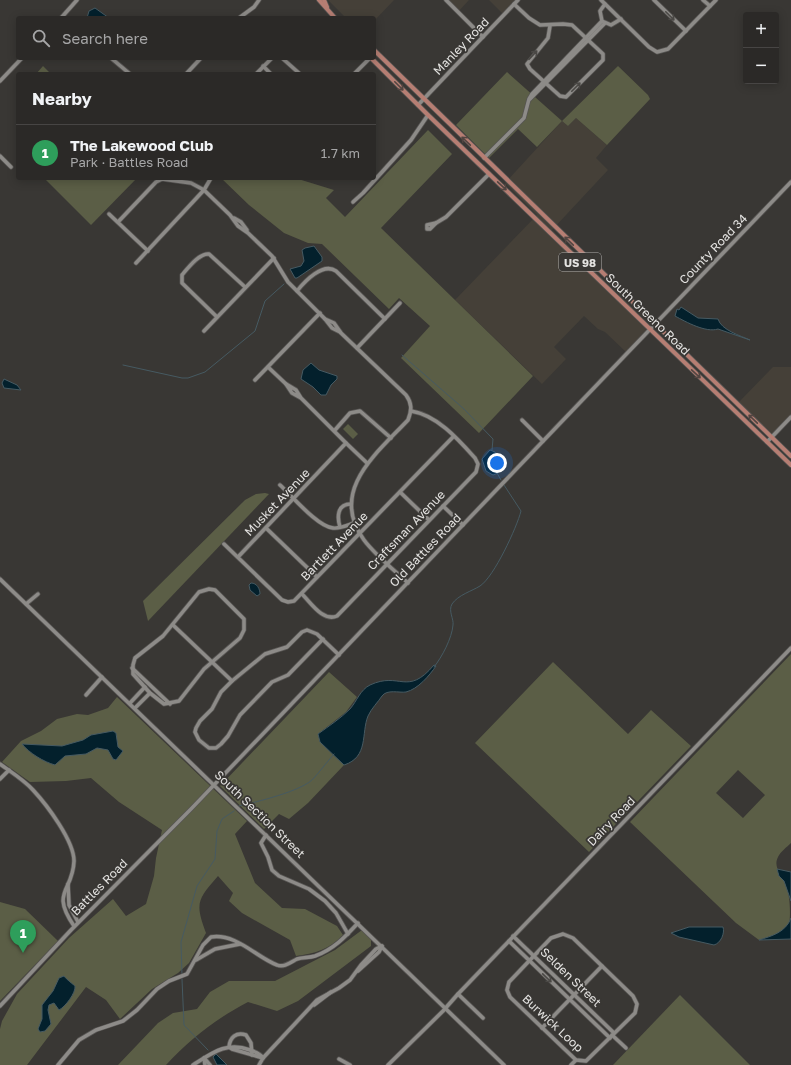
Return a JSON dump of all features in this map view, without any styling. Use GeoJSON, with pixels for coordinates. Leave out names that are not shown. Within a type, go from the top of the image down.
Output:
{"type":"FeatureCollection","features":[{"type":"Feature","properties":{"kind":"main road"},"geometry":{"type":"LineString","coordinates":[[319,0],[334,16]]}},
{"type":"Feature","properties":{"kind":"main road"},"geometry":{"type":"LineString","coordinates":[[324,0],[328,9]]}},
{"type":"Feature","properties":{"kind":"main road","name":"South Greeno Road"},"geometry":{"type":"LineString","coordinates":[[376,52],[791,456]]}},
{"type":"Feature","properties":{"kind":"main road","name":"South Greeno Road"},"geometry":{"type":"LineString","coordinates":[[372,60],[428,116],[791,465]]}},
{"type":"Feature","properties":{"kind":"street"},"geometry":{"type":"LineString","coordinates":[[65,16],[77,0]]}},
{"type":"Feature","properties":{"kind":"street"},"geometry":{"type":"LineString","coordinates":[[243,16],[254,7],[259,0]]}},
{"type":"Feature","properties":{"kind":"street"},"geometry":{"type":"LineString","coordinates":[[446,0],[483,37]]}},
{"type":"Feature","properties":{"kind":"street","name":"Manley Road"},"geometry":{"type":"LineString","coordinates":[[418,105],[518,0]]}},
{"type":"Feature","properties":{"kind":"street"},"geometry":{"type":"LineString","coordinates":[[601,0],[649,47],[657,52],[666,51],[716,0]]}},
{"type":"Feature","properties":{"kind":"street"},"geometry":{"type":"LineString","coordinates":[[654,0],[686,31]]}},
{"type":"Feature","properties":{"kind":"street"},"geometry":{"type":"LineString","coordinates":[[703,0],[710,6]]}},
{"type":"Feature","properties":{"kind":"street"},"geometry":{"type":"LineString","coordinates":[[514,4],[534,22],[543,26],[563,24],[572,25],[603,54],[604,58],[601,62],[566,97],[560,96],[530,69],[527,64],[548,38],[550,26]]}},
{"type":"Feature","properties":{"kind":"street"},"geometry":{"type":"LineString","coordinates":[[604,22],[600,11],[605,4]]}},
{"type":"Feature","properties":{"kind":"street"},"geometry":{"type":"LineString","coordinates":[[604,22],[614,25],[621,20]]}},
{"type":"Feature","properties":{"kind":"street"},"geometry":{"type":"LineString","coordinates":[[484,158],[526,116],[529,99],[604,22]]}},
{"type":"Feature","properties":{"kind":"street"},"geometry":{"type":"LineString","coordinates":[[0,82],[20,60]]}},
{"type":"Feature","properties":{"kind":"street"},"geometry":{"type":"LineString","coordinates":[[113,60],[128,72]]}},
{"type":"Feature","properties":{"kind":"street"},"geometry":{"type":"LineString","coordinates":[[188,72],[199,60]]}},
{"type":"Feature","properties":{"kind":"street"},"geometry":{"type":"LineString","coordinates":[[258,72],[270,60]]}},
{"type":"Feature","properties":{"kind":"street"},"geometry":{"type":"LineString","coordinates":[[284,60],[298,72]]}},
{"type":"Feature","properties":{"kind":"street"},"geometry":{"type":"LineString","coordinates":[[357,72],[368,60]]}},
{"type":"Feature","properties":{"kind":"street"},"geometry":{"type":"LineString","coordinates":[[263,66],[269,72]]}},
{"type":"Feature","properties":{"kind":"street"},"geometry":{"type":"LineString","coordinates":[[376,179],[411,140],[428,116]]}},
{"type":"Feature","properties":{"kind":"street"},"geometry":{"type":"LineString","coordinates":[[0,156],[11,167]]}},
{"type":"Feature","properties":{"kind":"street"},"geometry":{"type":"LineString","coordinates":[[436,223],[446,217],[489,174]]}},
{"type":"Feature","properties":{"kind":"street"},"geometry":{"type":"LineString","coordinates":[[118,222],[156,182],[160,180]]}},
{"type":"Feature","properties":{"kind":"street"},"geometry":{"type":"LineString","coordinates":[[169,180],[191,183],[204,190],[230,215],[241,222],[248,233],[274,258],[285,278],[296,291],[325,318],[334,323],[341,333],[410,400],[411,411],[408,420],[367,463],[360,473],[354,487],[352,504],[354,523],[369,546],[408,582]]}},
{"type":"Feature","properties":{"kind":"street"},"geometry":{"type":"LineString","coordinates":[[136,263],[204,190],[210,180]]}},
{"type":"Feature","properties":{"kind":"street"},"geometry":{"type":"LineString","coordinates":[[353,202],[375,180]]}},
{"type":"Feature","properties":{"kind":"street","name":"County Road 34"},"geometry":{"type":"LineString","coordinates":[[649,329],[791,182]]}},
{"type":"Feature","properties":{"kind":"street"},"geometry":{"type":"LineString","coordinates":[[109,214],[148,251]]}},
{"type":"Feature","properties":{"kind":"street"},"geometry":{"type":"LineString","coordinates":[[542,225],[547,220]]}},
{"type":"Feature","properties":{"kind":"street"},"geometry":{"type":"LineString","coordinates":[[217,317],[182,283],[182,276],[202,255],[209,254],[246,288]]}},
{"type":"Feature","properties":{"kind":"street"},"geometry":{"type":"LineString","coordinates":[[204,330],[274,258]]}},
{"type":"Feature","properties":{"kind":"street"},"geometry":{"type":"LineString","coordinates":[[296,291],[323,269],[330,268],[336,271],[386,318]]}},
{"type":"Feature","properties":{"kind":"street"},"geometry":{"type":"LineString","coordinates":[[357,348],[400,303]]}},
{"type":"Feature","properties":{"kind":"street"},"geometry":{"type":"LineString","coordinates":[[255,380],[320,313]]}},
{"type":"Feature","properties":{"kind":"street","name":"Old Battles Road"},"geometry":{"type":"LineString","coordinates":[[214,784],[339,655],[649,329]]}},
{"type":"Feature","properties":{"kind":"street"},"geometry":{"type":"LineString","coordinates":[[268,367],[286,384],[296,390],[301,398],[367,463]]}},
{"type":"Feature","properties":{"kind":"street"},"geometry":{"type":"LineString","coordinates":[[335,430],[350,413],[360,411],[391,438]]}},
{"type":"Feature","properties":{"kind":"street","name":"Craftsman Avenue"},"geometry":{"type":"LineString","coordinates":[[302,594],[324,616],[334,617],[340,613],[475,473],[478,468],[475,458],[439,424],[424,414],[411,411]]}},
{"type":"Feature","properties":{"kind":"street"},"geometry":{"type":"LineString","coordinates":[[767,442],[791,417]]}},
{"type":"Feature","properties":{"kind":"street"},"geometry":{"type":"LineString","coordinates":[[522,420],[543,441]]}},
{"type":"Feature","properties":{"kind":"street","name":"Bartlett Avenue"},"geometry":{"type":"LineString","coordinates":[[224,544],[282,600],[291,602],[302,594],[453,437]]}},
{"type":"Feature","properties":{"kind":"street","name":"Musket Avenue"},"geometry":{"type":"LineString","coordinates":[[238,557],[346,443]]}},
{"type":"Feature","properties":{"kind":"street"},"geometry":{"type":"LineString","coordinates":[[280,485],[320,523],[334,529],[354,523]]}},
{"type":"Feature","properties":{"kind":"street"},"geometry":{"type":"LineString","coordinates":[[400,492],[429,520]]}},
{"type":"Feature","properties":{"kind":"street"},"geometry":{"type":"LineString","coordinates":[[340,527],[338,518],[340,509],[344,505],[352,504]]}},
{"type":"Feature","properties":{"kind":"street"},"geometry":{"type":"LineString","coordinates":[[443,506],[463,525]]}},
{"type":"Feature","properties":{"kind":"street"},"geometry":{"type":"LineString","coordinates":[[266,528],[317,577]]}},
{"type":"Feature","properties":{"kind":"street","name":"South Section Street"},"geometry":{"type":"LineString","coordinates":[[0,579],[504,1065]]}},
{"type":"Feature","properties":{"kind":"street"},"geometry":{"type":"LineString","coordinates":[[212,590],[222,596],[243,616],[245,625],[240,638],[212,662],[197,676],[183,698],[170,704],[164,704],[150,692],[133,674],[132,668],[138,654],[161,638],[199,592],[212,590]]}},
{"type":"Feature","properties":{"kind":"street"},"geometry":{"type":"LineString","coordinates":[[26,604],[38,594]]}},
{"type":"Feature","properties":{"kind":"street"},"geometry":{"type":"LineString","coordinates":[[173,625],[232,681]]}},
{"type":"Feature","properties":{"kind":"street"},"geometry":{"type":"LineString","coordinates":[[322,639],[288,674],[272,682],[240,714],[228,736],[221,744],[216,748],[209,748],[199,740],[195,732],[196,728],[200,721],[212,709],[221,692],[265,654],[287,647],[304,631],[312,631],[322,639],[339,655]]}},
{"type":"Feature","properties":{"kind":"street","name":"Dairy Road"},"geometry":{"type":"LineString","coordinates":[[388,1065],[445,1008],[791,648]]}},
{"type":"Feature","properties":{"kind":"street"},"geometry":{"type":"LineString","coordinates":[[132,668],[170,704]]}},
{"type":"Feature","properties":{"kind":"street"},"geometry":{"type":"LineString","coordinates":[[86,695],[102,677]]}},
{"type":"Feature","properties":{"kind":"street"},"geometry":{"type":"LineString","coordinates":[[130,703],[150,685]]}},
{"type":"Feature","properties":{"kind":"street"},"geometry":{"type":"LineString","coordinates":[[135,708],[150,692]]}},
{"type":"Feature","properties":{"kind":"street"},"geometry":{"type":"LineString","coordinates":[[0,764],[33,790],[70,844],[74,861],[63,897],[64,908],[74,926]]}},
{"type":"Feature","properties":{"kind":"street"},"geometry":{"type":"LineString","coordinates":[[0,779],[9,770]]}},
{"type":"Feature","properties":{"kind":"street","name":"Battles Road"},"geometry":{"type":"LineString","coordinates":[[0,1006],[74,926],[214,784]]}},
{"type":"Feature","properties":{"kind":"street"},"geometry":{"type":"LineString","coordinates":[[266,835],[261,843],[268,857],[272,870],[279,876],[309,889],[325,901],[336,913],[348,934]]}},
{"type":"Feature","properties":{"kind":"street"},"geometry":{"type":"LineString","coordinates":[[68,883],[69,906],[78,922]]}},
{"type":"Feature","properties":{"kind":"street"},"geometry":{"type":"LineString","coordinates":[[58,1065],[79,1040],[96,1030],[127,1019],[156,989],[169,981],[186,974],[203,945],[211,937],[218,937],[241,944],[276,965],[283,966],[298,959],[315,956],[339,943],[358,923]]}},
{"type":"Feature","properties":{"kind":"street","name":"Burwick Loop"},"geometry":{"type":"LineString","coordinates":[[563,934],[573,938],[633,996],[637,1004],[634,1013],[590,1058],[582,1061],[576,1060],[510,997],[506,990],[509,982],[534,956],[551,938],[563,934]]}},
{"type":"Feature","properties":{"kind":"street","name":"Selden Street"},"geometry":{"type":"LineString","coordinates":[[514,936],[574,994],[612,1035]]}},
{"type":"Feature","properties":{"kind":"street","name":"Selden Street"},"geometry":{"type":"LineString","coordinates":[[509,941],[570,999],[626,1048]]}},
{"type":"Feature","properties":{"kind":"street"},"geometry":{"type":"LineString","coordinates":[[195,961],[215,949],[241,944]]}},
{"type":"Feature","properties":{"kind":"street"},"geometry":{"type":"LineString","coordinates":[[259,1065],[263,1058],[313,1005],[332,991],[344,985],[376,949],[382,946]]}},
{"type":"Feature","properties":{"kind":"street"},"geometry":{"type":"LineString","coordinates":[[542,1028],[602,966]]}},
{"type":"Feature","properties":{"kind":"street"},"geometry":{"type":"LineString","coordinates":[[458,994],[482,1018]]}},
{"type":"Feature","properties":{"kind":"street"},"geometry":{"type":"LineString","coordinates":[[229,1047],[232,1038],[237,1034],[243,1034],[250,1040],[252,1053]]}},
{"type":"Feature","properties":{"kind":"street"},"geometry":{"type":"LineString","coordinates":[[193,1065],[218,1049],[229,1047],[252,1053],[263,1058]]}},
{"type":"Feature","properties":{"kind":"street"},"geometry":{"type":"LineString","coordinates":[[200,1065],[204,1058]]}},
{"type":"Feature","properties":{"kind":"street"},"geometry":{"type":"LineString","coordinates":[[204,1058],[205,1065]]}},
{"type":"Feature","properties":{"kind":"street"},"geometry":{"type":"LineString","coordinates":[[204,1058],[210,1065]]}},
{"type":"Feature","properties":{"kind":"street"},"geometry":{"type":"LineString","coordinates":[[339,1059],[350,1065]]}},
{"type":"Feature","properties":{"kind":"street"},"geometry":{"type":"LineString","coordinates":[[571,1065],[576,1060]]}},
{"type":"Feature","properties":{"kind":"shaded area"},"geometry":{"type":"Polygon","coordinates":[[[328,0],[394,0],[376,19],[376,16],[344,16],[328,0]]]}},
{"type":"Feature","properties":{"kind":"shaded area"},"geometry":{"type":"Polygon","coordinates":[[[444,0],[469,0],[457,13],[444,0]]]}},
{"type":"Feature","properties":{"kind":"shaded area"},"geometry":{"type":"Polygon","coordinates":[[[489,0],[516,0],[503,14],[489,0]]]}},
{"type":"Feature","properties":{"kind":"shaded area"},"geometry":{"type":"Polygon","coordinates":[[[576,118],[607,145],[596,158],[608,170],[552,230],[650,325],[626,352],[605,332],[598,329],[584,316],[554,347],[566,359],[542,384],[455,300],[537,215],[505,183],[562,121],[568,126],[576,118]]]}},
{"type":"Feature","properties":{"kind":"shaded area"},"geometry":{"type":"Polygon","coordinates":[[[773,367],[791,367],[791,420],[774,437],[739,402],[773,367]]]}},
{"type":"Feature","properties":{"kind":"green space"},"geometry":{"type":"Polygon","coordinates":[[[43,66],[49,72],[38,72],[43,66]]]}},
{"type":"Feature","properties":{"kind":"green space"},"geometry":{"type":"Polygon","coordinates":[[[618,66],[648,95],[650,99],[607,145],[576,118],[568,126],[562,121],[618,66]]]}},
{"type":"Feature","properties":{"kind":"green space"},"geometry":{"type":"Polygon","coordinates":[[[507,72],[562,121],[537,147],[518,129],[489,158],[456,125],[507,72]]]}},
{"type":"Feature","properties":{"kind":"green space"},"geometry":{"type":"Polygon","coordinates":[[[428,130],[452,154],[381,228],[533,376],[479,433],[401,358],[430,326],[399,298],[389,309],[322,244],[308,243],[284,233],[249,205],[223,180],[302,180],[334,190],[326,198],[345,217],[428,130]]]}},
{"type":"Feature","properties":{"kind":"green space"},"geometry":{"type":"Polygon","coordinates":[[[46,180],[135,180],[91,225],[46,180]]]}},
{"type":"Feature","properties":{"kind":"green space"},"geometry":{"type":"Polygon","coordinates":[[[348,424],[358,434],[353,439],[343,429],[348,424]]]}},
{"type":"Feature","properties":{"kind":"green space"},"geometry":{"type":"Polygon","coordinates":[[[256,494],[269,494],[148,621],[143,601],[245,500],[256,494]]]}},
{"type":"Feature","properties":{"kind":"green space"},"geometry":{"type":"Polygon","coordinates":[[[791,654],[791,843],[779,855],[776,864],[787,887],[790,909],[789,925],[776,935],[759,940],[736,923],[630,822],[791,654]],[[738,770],[716,793],[743,818],[765,795],[738,770]]]}},
{"type":"Feature","properties":{"kind":"green space"},"geometry":{"type":"Polygon","coordinates":[[[553,662],[628,734],[651,710],[691,746],[589,852],[475,743],[553,662]]]}},
{"type":"Feature","properties":{"kind":"green space"},"geometry":{"type":"Polygon","coordinates":[[[329,672],[357,697],[346,712],[318,734],[320,742],[344,765],[308,803],[289,819],[279,814],[264,829],[220,786],[329,672]]]}},
{"type":"Feature","properties":{"kind":"green space"},"geometry":{"type":"Polygon","coordinates":[[[117,697],[247,821],[235,834],[255,883],[282,908],[305,909],[337,926],[343,935],[333,944],[321,950],[296,956],[290,940],[242,913],[229,901],[233,893],[218,876],[206,891],[200,902],[200,915],[206,933],[189,963],[178,973],[152,989],[120,1019],[106,1000],[86,987],[27,1065],[0,1065],[0,1029],[2,1021],[17,994],[69,938],[113,899],[126,916],[146,904],[154,876],[162,830],[119,802],[91,778],[66,781],[30,782],[2,762],[21,741],[41,731],[57,719],[77,714],[88,715],[108,708],[117,697]]]}},
{"type":"Feature","properties":{"kind":"green space"},"geometry":{"type":"Polygon","coordinates":[[[0,902],[25,909],[58,941],[0,1001],[0,902]]]}},
{"type":"Feature","properties":{"kind":"green space"},"geometry":{"type":"Polygon","coordinates":[[[362,930],[371,939],[371,946],[298,1001],[277,1011],[248,1002],[225,1015],[204,1030],[166,1065],[118,1065],[158,1023],[173,1013],[197,1009],[210,992],[229,981],[275,981],[335,950],[362,930]]]}},
{"type":"Feature","properties":{"kind":"green space"},"geometry":{"type":"Polygon","coordinates":[[[680,995],[750,1065],[613,1065],[680,995]]]}},
{"type":"Feature","properties":{"kind":"water"},"geometry":{"type":"Polygon","coordinates":[[[95,8],[106,16],[88,16],[89,11],[95,8]]]}},
{"type":"Feature","properties":{"kind":"water"},"geometry":{"type":"Polygon","coordinates":[[[314,246],[322,257],[322,261],[295,278],[290,269],[301,266],[304,261],[302,250],[314,246]]]}},
{"type":"Feature","properties":{"kind":"water"},"geometry":{"type":"Polygon","coordinates":[[[681,307],[698,318],[718,319],[727,329],[750,340],[718,329],[708,330],[685,321],[675,316],[677,309],[679,310],[681,307]]]}},
{"type":"Feature","properties":{"kind":"water"},"geometry":{"type":"Polygon","coordinates":[[[311,363],[319,370],[337,376],[337,379],[331,385],[326,395],[321,395],[313,387],[301,379],[303,370],[311,363]]]}},
{"type":"Feature","properties":{"kind":"water"},"geometry":{"type":"Polygon","coordinates":[[[4,379],[17,385],[21,390],[4,388],[2,383],[4,379]]]}},
{"type":"Feature","properties":{"kind":"water"},"geometry":{"type":"Polygon","coordinates":[[[490,450],[495,452],[500,464],[498,473],[493,475],[486,471],[482,459],[490,450]]]}},
{"type":"Feature","properties":{"kind":"water"},"geometry":{"type":"Polygon","coordinates":[[[251,583],[255,584],[259,588],[260,594],[257,596],[250,590],[249,585],[251,583]]]}},
{"type":"Feature","properties":{"kind":"water"},"geometry":{"type":"Polygon","coordinates":[[[434,665],[436,666],[430,674],[415,688],[406,692],[387,693],[382,696],[368,716],[361,750],[352,761],[344,765],[320,742],[318,734],[350,709],[367,687],[380,681],[389,680],[410,682],[417,680],[434,665]]]}},
{"type":"Feature","properties":{"kind":"water"},"geometry":{"type":"Polygon","coordinates":[[[113,731],[116,733],[118,747],[123,751],[116,760],[113,759],[108,750],[97,748],[86,754],[65,756],[55,765],[37,757],[22,744],[62,746],[83,740],[91,735],[113,731]]]}},
{"type":"Feature","properties":{"kind":"water"},"geometry":{"type":"Polygon","coordinates":[[[777,869],[791,872],[791,901],[784,881],[779,876],[777,869]]]}},
{"type":"Feature","properties":{"kind":"water"},"geometry":{"type":"Polygon","coordinates":[[[791,918],[791,939],[759,940],[774,935],[782,930],[789,923],[791,918]]]}},
{"type":"Feature","properties":{"kind":"water"},"geometry":{"type":"Polygon","coordinates":[[[689,927],[723,927],[722,938],[714,945],[679,937],[671,933],[689,927]]]}},
{"type":"Feature","properties":{"kind":"water"},"geometry":{"type":"Polygon","coordinates":[[[64,976],[75,986],[74,992],[67,1003],[59,1010],[54,1003],[49,1005],[48,1010],[51,1024],[45,1031],[40,1032],[38,1029],[42,1019],[42,1005],[53,991],[59,978],[64,976]]]}},
{"type":"Feature","properties":{"kind":"water"},"geometry":{"type":"Polygon","coordinates":[[[216,1054],[227,1065],[217,1065],[213,1057],[216,1054]]]}},
{"type":"Feature","properties":{"kind":"waterway"},"geometry":{"type":"LineString","coordinates":[[123,365],[182,378],[188,378],[205,372],[255,331],[265,301],[284,284]]}},
{"type":"Feature","properties":{"kind":"waterway"},"geometry":{"type":"LineString","coordinates":[[402,355],[464,409],[493,439],[492,450]]}},
{"type":"Feature","properties":{"kind":"waterway"},"geometry":{"type":"LineString","coordinates":[[497,473],[501,480]]}},
{"type":"Feature","properties":{"kind":"waterway"},"geometry":{"type":"LineString","coordinates":[[434,667],[451,636],[453,625],[451,612],[452,604],[458,598],[486,581],[498,563],[519,518],[521,511],[504,485]]}},
{"type":"Feature","properties":{"kind":"waterway"},"geometry":{"type":"LineString","coordinates":[[239,806],[290,792],[308,783],[334,754]]}},
{"type":"Feature","properties":{"kind":"waterway"},"geometry":{"type":"LineString","coordinates":[[182,975],[181,942],[197,886],[215,859],[217,831],[222,819],[234,811]]}},
{"type":"Feature","properties":{"kind":"waterway"},"geometry":{"type":"LineString","coordinates":[[182,979],[184,1025],[208,1050]]}},
{"type":"Feature","properties":{"kind":"place","name":"The Lakewood Club"},"geometry":{"type":"Point","coordinates":[23,953]}}]}
